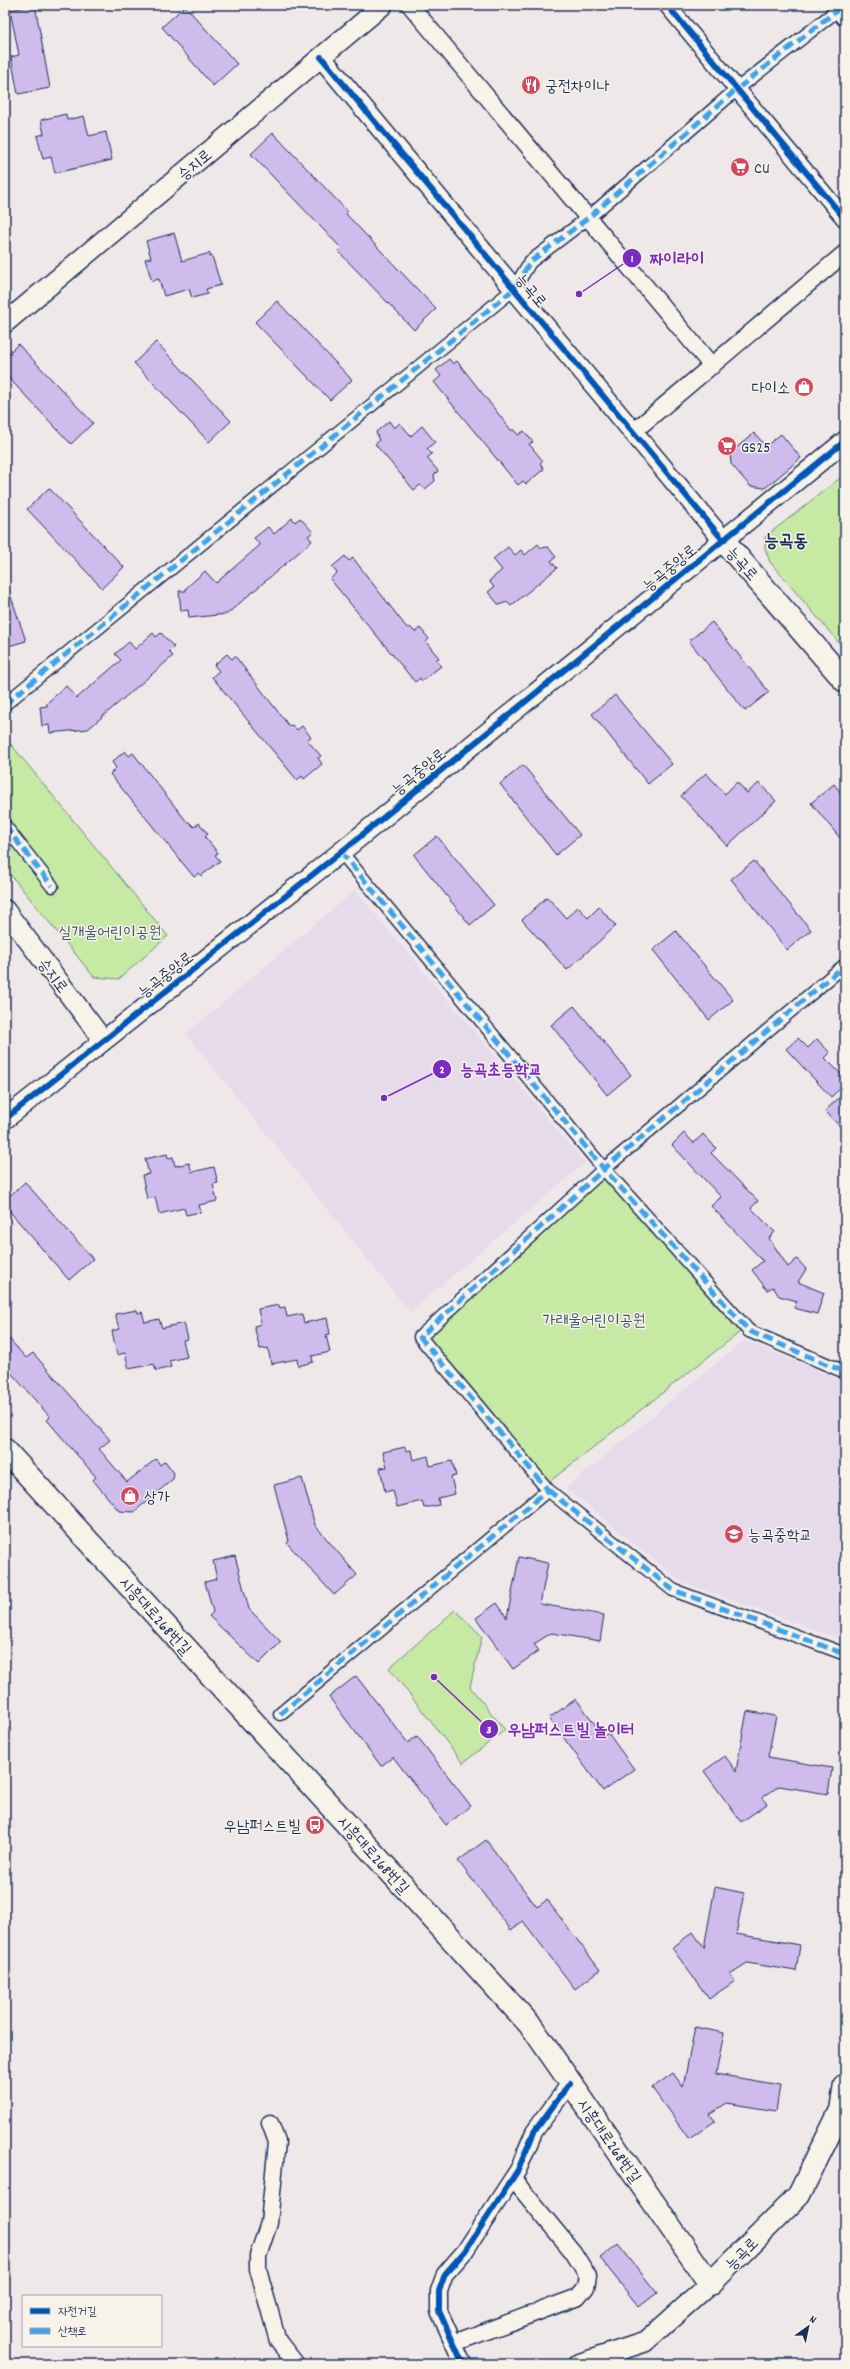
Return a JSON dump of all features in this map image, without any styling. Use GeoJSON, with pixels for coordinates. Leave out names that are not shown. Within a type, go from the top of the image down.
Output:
{"type":"FeatureCollection","features":[{"type":"Feature","properties":{"kind":"main road","name":"능곡로"},"geometry":{"type":"LineString","coordinates":[[723,540],[845,681]]}},
{"type":"Feature","properties":{"kind":"main road","name":"시흥대로268번길"},"geometry":{"type":"LineString","coordinates":[[5,1450],[532,2027],[710,2284]]}},
{"type":"Feature","properties":{"kind":"main road","name":"능곡로"},"geometry":{"type":"LineString","coordinates":[[710,2284],[799,2195],[842,2110],[845,2085]]}},
{"type":"Feature","properties":{"kind":"street","name":"승지로"},"geometry":{"type":"LineString","coordinates":[[5,323],[383,5]]}},
{"type":"Feature","properties":{"kind":"street"},"geometry":{"type":"LineString","coordinates":[[410,5],[712,366]]}},
{"type":"Feature","properties":{"kind":"street"},"geometry":{"type":"LineString","coordinates":[[667,5],[845,219]]}},
{"type":"Feature","properties":{"kind":"street"},"geometry":{"type":"LineString","coordinates":[[5,704],[514,289],[530,262],[588,218],[737,89],[841,9]]}},
{"type":"Feature","properties":{"kind":"street","name":"능곡로"},"geometry":{"type":"LineString","coordinates":[[321,57],[723,540]]}},
{"type":"Feature","properties":{"kind":"street"},"geometry":{"type":"LineString","coordinates":[[633,432],[845,253]]}},
{"type":"Feature","properties":{"kind":"street","name":"능곡중앙로"},"geometry":{"type":"LineString","coordinates":[[5,1119],[341,852],[845,441]]}},
{"type":"Feature","properties":{"kind":"street"},"geometry":{"type":"LineString","coordinates":[[5,826],[52,886]]}},
{"type":"Feature","properties":{"kind":"street"},"geometry":{"type":"LineString","coordinates":[[341,852],[604,1169],[749,1332],[845,1372]]}},
{"type":"Feature","properties":{"kind":"street","name":"승지로"},"geometry":{"type":"LineString","coordinates":[[5,910],[103,1040]]}},
{"type":"Feature","properties":{"kind":"street"},"geometry":{"type":"LineString","coordinates":[[845,965],[604,1169],[420,1337],[548,1490],[673,1590],[845,1654]]}},
{"type":"Feature","properties":{"kind":"street"},"geometry":{"type":"LineString","coordinates":[[280,1714],[548,1490]]}},
{"type":"Feature","properties":{"kind":"street"},"geometry":{"type":"LineString","coordinates":[[463,2364],[439,2311],[438,2291],[446,2274],[464,2251],[513,2179],[534,2132],[570,2083]]}},
{"type":"Feature","properties":{"kind":"street"},"geometry":{"type":"LineString","coordinates":[[270,2123],[277,2142],[269,2223],[258,2256],[258,2269],[278,2341],[296,2364]]}},
{"type":"Feature","properties":{"kind":"street"},"geometry":{"type":"LineString","coordinates":[[454,2343],[578,2297],[586,2287],[588,2276],[573,2252],[513,2179]]}},
{"type":"Feature","properties":{"kind":"street","name":"능곡로"},"geometry":{"type":"LineString","coordinates":[[578,2364],[645,2342],[710,2284]]}},
{"type":"Feature","properties":{"kind":"shaded area"},"geometry":{"type":"Polygon","coordinates":[[[355,890],[585,1163],[410,1312],[186,1034],[355,890]]]}},
{"type":"Feature","properties":{"kind":"shaded area","name":"능곡중학교"},"geometry":{"type":"Polygon","coordinates":[[[744,1340],[845,1382],[845,1641],[680,1581],[566,1488],[744,1340]]]}},
{"type":"Feature","properties":{"kind":"green space"},"geometry":{"type":"Polygon","coordinates":[[[845,474],[845,650],[770,562],[765,548],[765,537],[845,474]]]}},
{"type":"Feature","properties":{"kind":"green space","name":"실개울어린이공원"},"geometry":{"type":"Polygon","coordinates":[[[5,737],[168,936],[119,979],[94,977],[5,868],[5,737]]]}},
{"type":"Feature","properties":{"kind":"green space","name":"가래울어린이공원"},"geometry":{"type":"Polygon","coordinates":[[[603,1177],[740,1332],[549,1482],[424,1335],[603,1177]]]}},
{"type":"Feature","properties":{"kind":"green space"},"geometry":{"type":"Polygon","coordinates":[[[455,1610],[482,1636],[470,1687],[505,1730],[463,1763],[389,1668],[455,1610]]]}},
{"type":"Feature","properties":{"kind":"building"},"geometry":{"type":"Polygon","coordinates":[[[35,5],[50,88],[18,94],[11,57],[19,55],[10,10],[35,5]]]}},
{"type":"Feature","properties":{"kind":"building"},"geometry":{"type":"Polygon","coordinates":[[[185,6],[237,64],[213,86],[162,27],[185,6]]]}},
{"type":"Feature","properties":{"kind":"building"},"geometry":{"type":"Polygon","coordinates":[[[66,114],[67,120],[84,116],[89,136],[106,132],[112,160],[55,173],[51,157],[43,159],[37,136],[44,134],[41,120],[66,114]]]}},
{"type":"Feature","properties":{"kind":"building"},"geometry":{"type":"Polygon","coordinates":[[[273,133],[348,212],[346,214],[436,309],[414,330],[338,251],[341,248],[251,154],[273,133]]]}},
{"type":"Feature","properties":{"kind":"building"},"geometry":{"type":"Polygon","coordinates":[[[174,233],[182,261],[210,253],[210,257],[212,256],[221,285],[206,289],[208,294],[192,298],[189,289],[164,296],[159,279],[152,281],[145,259],[151,258],[146,241],[174,233]]]}},
{"type":"Feature","properties":{"kind":"building"},"geometry":{"type":"Polygon","coordinates":[[[277,301],[352,380],[330,400],[255,322],[277,301]]]}},
{"type":"Feature","properties":{"kind":"building"},"geometry":{"type":"Polygon","coordinates":[[[156,342],[231,421],[209,442],[134,363],[156,342]]]}},
{"type":"Feature","properties":{"kind":"building"},"geometry":{"type":"Polygon","coordinates":[[[18,344],[93,423],[71,444],[5,374],[5,357],[18,344]]]}},
{"type":"Feature","properties":{"kind":"building"},"geometry":{"type":"Polygon","coordinates":[[[449,359],[453,364],[457,361],[511,430],[514,430],[518,435],[524,431],[533,442],[529,444],[543,461],[540,463],[544,469],[526,484],[523,481],[518,485],[434,382],[441,376],[436,370],[449,359]]]}},
{"type":"Feature","properties":{"kind":"building"},"geometry":{"type":"Polygon","coordinates":[[[389,421],[394,428],[400,423],[411,436],[422,426],[435,442],[427,449],[432,454],[427,458],[438,471],[434,475],[435,481],[425,489],[420,485],[414,490],[375,444],[379,441],[376,432],[389,421]]]}},
{"type":"Feature","properties":{"kind":"building"},"geometry":{"type":"Polygon","coordinates":[[[754,433],[766,446],[781,434],[801,458],[765,488],[750,486],[731,464],[730,453],[754,433]]]}},
{"type":"Feature","properties":{"kind":"building"},"geometry":{"type":"Polygon","coordinates":[[[49,488],[124,567],[102,588],[27,509],[49,488]]]}},
{"type":"Feature","properties":{"kind":"building"},"geometry":{"type":"Polygon","coordinates":[[[292,518],[295,522],[300,518],[313,532],[308,536],[312,541],[227,614],[189,618],[188,610],[181,611],[179,591],[186,591],[186,588],[205,571],[216,583],[260,545],[254,538],[268,527],[274,534],[292,518]]]}},
{"type":"Feature","properties":{"kind":"building"},"geometry":{"type":"Polygon","coordinates":[[[538,544],[541,548],[548,547],[556,557],[551,561],[557,568],[511,606],[507,602],[499,605],[488,592],[494,587],[489,581],[502,570],[493,559],[508,547],[515,555],[521,550],[525,555],[538,544]]]}},
{"type":"Feature","properties":{"kind":"building"},"geometry":{"type":"Polygon","coordinates":[[[345,556],[349,561],[353,558],[407,628],[410,627],[415,632],[420,628],[429,639],[426,642],[439,658],[436,660],[441,666],[422,681],[420,678],[415,682],[330,579],[337,573],[332,567],[345,556]]]}},
{"type":"Feature","properties":{"kind":"building"},"geometry":{"type":"Polygon","coordinates":[[[5,588],[8,588],[26,641],[5,647],[5,588]]]}},
{"type":"Feature","properties":{"kind":"building"},"geometry":{"type":"Polygon","coordinates":[[[712,622],[769,692],[745,711],[689,641],[712,622]]]}},
{"type":"Feature","properties":{"kind":"building"},"geometry":{"type":"Polygon","coordinates":[[[153,633],[156,637],[161,633],[174,647],[169,652],[173,656],[88,729],[50,733],[49,725],[42,726],[40,707],[47,706],[47,703],[66,686],[77,698],[121,660],[115,654],[129,642],[135,649],[153,633]]]}},
{"type":"Feature","properties":{"kind":"building"},"geometry":{"type":"Polygon","coordinates":[[[227,654],[232,659],[235,656],[289,726],[292,725],[297,730],[302,726],[311,737],[307,740],[321,756],[318,758],[322,764],[304,779],[302,776],[297,780],[212,677],[219,671],[214,665],[227,654]]]}},
{"type":"Feature","properties":{"kind":"building"},"geometry":{"type":"Polygon","coordinates":[[[615,695],[672,764],[648,784],[592,714],[615,695]]]}},
{"type":"Feature","properties":{"kind":"building"},"geometry":{"type":"Polygon","coordinates":[[[125,751],[129,756],[133,753],[187,822],[194,827],[199,823],[208,834],[205,837],[218,853],[215,855],[220,861],[201,876],[199,873],[194,877],[110,774],[116,768],[112,762],[125,751]]]}},
{"type":"Feature","properties":{"kind":"building"},"geometry":{"type":"Polygon","coordinates":[[[523,765],[580,835],[556,855],[500,784],[523,765]]]}},
{"type":"Feature","properties":{"kind":"building"},"geometry":{"type":"Polygon","coordinates":[[[706,773],[725,794],[737,782],[747,793],[759,783],[776,801],[727,846],[681,796],[706,773]]]}},
{"type":"Feature","properties":{"kind":"building"},"geometry":{"type":"Polygon","coordinates":[[[834,784],[845,798],[845,844],[811,803],[834,784]]]}},
{"type":"Feature","properties":{"kind":"building"},"geometry":{"type":"Polygon","coordinates":[[[437,836],[494,905],[470,925],[414,855],[437,836]]]}},
{"type":"Feature","properties":{"kind":"building"},"geometry":{"type":"Polygon","coordinates":[[[754,861],[811,930],[787,950],[731,879],[754,861]]]}},
{"type":"Feature","properties":{"kind":"building"},"geometry":{"type":"Polygon","coordinates":[[[547,897],[566,918],[578,907],[588,918],[599,907],[616,926],[567,970],[522,920],[547,897]]]}},
{"type":"Feature","properties":{"kind":"building"},"geometry":{"type":"Polygon","coordinates":[[[676,931],[733,1000],[709,1020],[653,950],[676,931]]]}},
{"type":"Feature","properties":{"kind":"building"},"geometry":{"type":"Polygon","coordinates":[[[574,1006],[631,1075],[607,1095],[551,1025],[574,1006]]]}},
{"type":"Feature","properties":{"kind":"building"},"geometry":{"type":"Polygon","coordinates":[[[798,1038],[808,1048],[817,1039],[830,1053],[825,1058],[845,1078],[845,1084],[831,1097],[786,1049],[798,1038]]]}},
{"type":"Feature","properties":{"kind":"building"},"geometry":{"type":"Polygon","coordinates":[[[845,1092],[845,1132],[825,1111],[845,1092]]]}},
{"type":"Feature","properties":{"kind":"building"},"geometry":{"type":"Polygon","coordinates":[[[684,1133],[694,1143],[703,1134],[716,1148],[711,1153],[758,1201],[751,1208],[775,1232],[769,1238],[788,1267],[797,1259],[806,1269],[798,1282],[824,1293],[817,1314],[794,1308],[797,1301],[779,1296],[773,1287],[767,1290],[752,1270],[763,1261],[711,1206],[721,1197],[672,1145],[684,1133]]]}},
{"type":"Feature","properties":{"kind":"building"},"geometry":{"type":"Polygon","coordinates":[[[167,1154],[168,1158],[173,1157],[175,1166],[189,1163],[192,1172],[214,1167],[218,1183],[213,1184],[217,1201],[199,1205],[201,1212],[186,1215],[184,1208],[159,1214],[155,1197],[147,1199],[142,1175],[149,1174],[145,1159],[167,1154]]]}},
{"type":"Feature","properties":{"kind":"building"},"geometry":{"type":"Polygon","coordinates":[[[25,1182],[93,1259],[69,1280],[5,1206],[5,1200],[25,1182]]]}},
{"type":"Feature","properties":{"kind":"building"},"geometry":{"type":"Polygon","coordinates":[[[279,1305],[280,1308],[285,1307],[287,1317],[302,1314],[304,1323],[327,1318],[330,1334],[326,1335],[330,1352],[312,1356],[313,1362],[298,1366],[297,1359],[271,1364],[268,1348],[260,1349],[254,1326],[261,1324],[258,1309],[279,1305]]]}},
{"type":"Feature","properties":{"kind":"building"},"geometry":{"type":"Polygon","coordinates":[[[137,1310],[138,1313],[142,1312],[145,1322],[159,1319],[162,1328],[184,1323],[188,1339],[183,1340],[187,1357],[169,1361],[171,1367],[156,1371],[154,1364],[129,1369],[125,1353],[117,1355],[112,1331],[119,1329],[115,1314],[137,1310]]]}},
{"type":"Feature","properties":{"kind":"building"},"geometry":{"type":"Polygon","coordinates":[[[5,1334],[26,1358],[33,1353],[110,1440],[99,1449],[127,1482],[156,1459],[160,1465],[165,1461],[174,1473],[173,1479],[134,1512],[119,1511],[93,1480],[96,1477],[47,1420],[50,1417],[5,1366],[5,1334]]]}},
{"type":"Feature","properties":{"kind":"building"},"geometry":{"type":"Polygon","coordinates":[[[405,1447],[406,1451],[411,1450],[413,1460],[428,1456],[430,1466],[452,1461],[456,1476],[451,1477],[455,1494],[438,1498],[439,1505],[424,1508],[422,1501],[397,1507],[393,1490],[385,1492],[380,1468],[387,1467],[383,1452],[405,1447]]]}},
{"type":"Feature","properties":{"kind":"building"},"geometry":{"type":"Polygon","coordinates":[[[302,1478],[315,1525],[357,1575],[334,1595],[287,1543],[289,1541],[274,1485],[302,1478]]]}},
{"type":"Feature","properties":{"kind":"building"},"geometry":{"type":"Polygon","coordinates":[[[235,1556],[249,1609],[281,1642],[259,1664],[209,1616],[213,1612],[205,1582],[217,1579],[213,1561],[235,1556]]]}},
{"type":"Feature","properties":{"kind":"building"},"geometry":{"type":"Polygon","coordinates":[[[519,1557],[548,1563],[540,1604],[604,1615],[600,1641],[551,1633],[534,1644],[539,1651],[513,1669],[476,1618],[497,1603],[507,1618],[519,1557]]]}},
{"type":"Feature","properties":{"kind":"building"},"geometry":{"type":"Polygon","coordinates":[[[356,1676],[408,1743],[417,1736],[471,1806],[446,1825],[393,1757],[381,1766],[329,1697],[356,1676]]]}},
{"type":"Feature","properties":{"kind":"building"},"geometry":{"type":"Polygon","coordinates":[[[576,1699],[604,1736],[608,1733],[634,1769],[603,1791],[549,1718],[576,1699]]]}},
{"type":"Feature","properties":{"kind":"building"},"geometry":{"type":"Polygon","coordinates":[[[747,1711],[776,1716],[768,1757],[832,1768],[828,1794],[779,1786],[762,1798],[767,1804],[741,1822],[704,1771],[725,1756],[736,1771],[747,1711]]]}},
{"type":"Feature","properties":{"kind":"building"},"geometry":{"type":"Polygon","coordinates":[[[486,1840],[537,1907],[547,1900],[600,1970],[575,1989],[523,1921],[511,1930],[458,1861],[486,1840]]]}},
{"type":"Feature","properties":{"kind":"building"},"geometry":{"type":"Polygon","coordinates":[[[715,1887],[744,1893],[736,1934],[800,1945],[796,1971],[747,1963],[730,1974],[735,1981],[709,1999],[672,1948],[693,1932],[704,1948],[715,1887]]]}},
{"type":"Feature","properties":{"kind":"building"},"geometry":{"type":"Polygon","coordinates":[[[695,2027],[724,2033],[716,2074],[780,2085],[776,2111],[727,2103],[710,2114],[715,2121],[689,2139],[652,2088],[673,2073],[683,2087],[695,2027]]]}},
{"type":"Feature","properties":{"kind":"building"},"geometry":{"type":"Polygon","coordinates":[[[618,2244],[657,2293],[639,2307],[600,2258],[618,2244]]]}},
{"type":"Feature","properties":{"kind":"marked path"},"geometry":{"type":"LineString","coordinates":[[5,704],[514,289],[530,262],[588,218],[737,89],[844,5]]}},
{"type":"Feature","properties":{"kind":"marked path"},"geometry":{"type":"LineString","coordinates":[[5,826],[52,886]]}},
{"type":"Feature","properties":{"kind":"marked path"},"geometry":{"type":"LineString","coordinates":[[341,852],[604,1169],[749,1331],[845,1372]]}},
{"type":"Feature","properties":{"kind":"marked path"},"geometry":{"type":"LineString","coordinates":[[280,1714],[548,1490],[420,1337],[604,1169],[845,965]]}},
{"type":"Feature","properties":{"kind":"marked path"},"geometry":{"type":"LineString","coordinates":[[548,1490],[673,1590],[845,1654]]}},
{"type":"Feature","properties":{"kind":"cycle path"},"geometry":{"type":"LineString","coordinates":[[667,5],[845,219]]}},
{"type":"Feature","properties":{"kind":"cycle path"},"geometry":{"type":"LineString","coordinates":[[321,57],[723,540]]}},
{"type":"Feature","properties":{"kind":"cycle path"},"geometry":{"type":"LineString","coordinates":[[5,1119],[341,852],[845,441]]}},
{"type":"Feature","properties":{"kind":"cycle path"},"geometry":{"type":"LineString","coordinates":[[463,2364],[439,2311],[439,2291],[445,2274],[465,2251],[518,2170],[534,2132],[570,2083]]}},
{"type":"Feature","properties":{"kind":"place","name":"궁전차이나"},"geometry":{"type":"Point","coordinates":[531,85]}},
{"type":"Feature","properties":{"kind":"place","name":"CU"},"geometry":{"type":"Point","coordinates":[740,167]}},
{"type":"Feature","properties":{"kind":"place","name":"짜이라이"},"geometry":{"type":"Point","coordinates":[579,294]}},
{"type":"Feature","properties":{"kind":"place","name":"다이소"},"geometry":{"type":"Point","coordinates":[804,387]}},
{"type":"Feature","properties":{"kind":"place","name":"GS25"},"geometry":{"type":"Point","coordinates":[727,446]}},
{"type":"Feature","properties":{"kind":"place","name":"능곡초등학교"},"geometry":{"type":"Point","coordinates":[384,1098]}},
{"type":"Feature","properties":{"kind":"place","name":"상가"},"geometry":{"type":"Point","coordinates":[130,1496]}},
{"type":"Feature","properties":{"kind":"place","name":"능곡중학교"},"geometry":{"type":"Point","coordinates":[734,1534]}},
{"type":"Feature","properties":{"kind":"place","name":"우남퍼스트빌 놀이터"},"geometry":{"type":"Point","coordinates":[434,1677]}},
{"type":"Feature","properties":{"kind":"place","name":"우남퍼스트빌"},"geometry":{"type":"Point","coordinates":[315,1825]}},
{"type":"Feature","properties":{"kind":"district","name":"능곡동"},"geometry":{"type":"Point","coordinates":[786,540]}}]}
